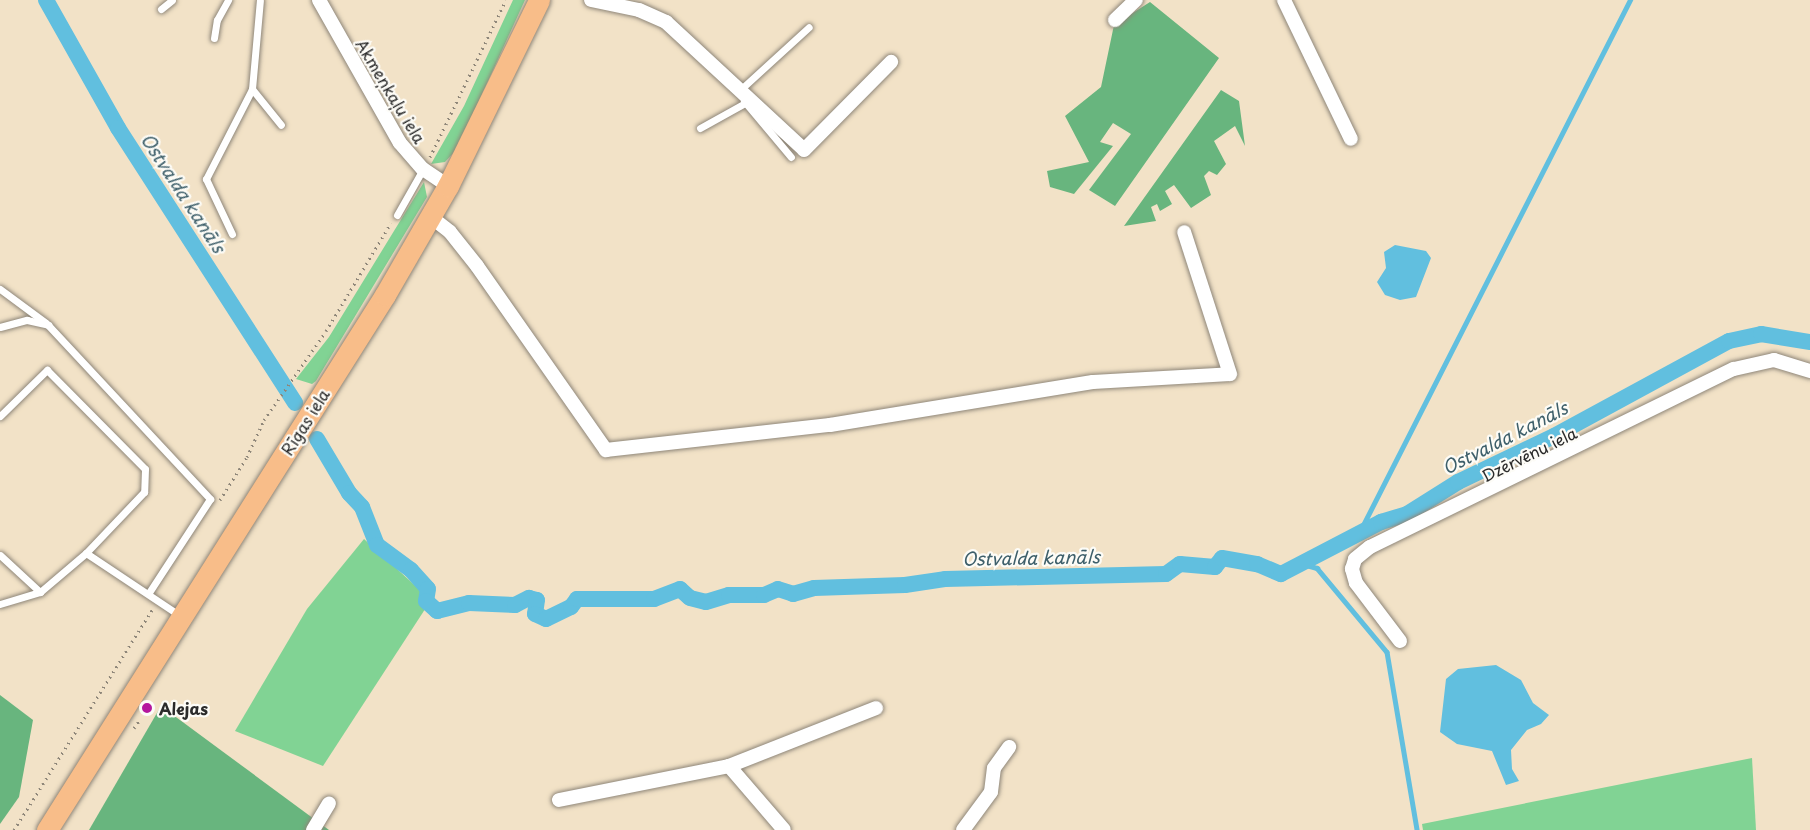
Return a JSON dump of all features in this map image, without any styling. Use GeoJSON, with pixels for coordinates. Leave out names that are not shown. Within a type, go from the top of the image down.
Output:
{"type":"FeatureCollection","features":[{"type":"Feature","properties":{"kind":"main road","name":"Rīgas iela"},"geometry":{"type":"LineString","coordinates":[[47,830],[431,218],[539,0]]}},
{"type":"Feature","properties":{"kind":"street","name":"Akmeņkaļu iela"},"geometry":{"type":"LineString","coordinates":[[319,0],[400,143],[423,169],[448,186]]}},
{"type":"Feature","properties":{"kind":"street"},"geometry":{"type":"LineString","coordinates":[[591,0],[639,10],[666,22],[742,96],[804,150],[891,62]]}},
{"type":"Feature","properties":{"kind":"street"},"geometry":{"type":"LineString","coordinates":[[1115,20],[1136,0]]}},
{"type":"Feature","properties":{"kind":"street"},"geometry":{"type":"LineString","coordinates":[[1284,0],[1351,139]]}},
{"type":"Feature","properties":{"kind":"street"},"geometry":{"type":"LineString","coordinates":[[431,218],[450,232],[477,266],[606,450],[830,425],[1093,382],[1230,374],[1184,232]]}},
{"type":"Feature","properties":{"kind":"street","name":"Dzērvēnu iela"},"geometry":{"type":"LineString","coordinates":[[1400,641],[1356,583],[1352,569],[1355,559],[1370,548],[1734,369],[1774,360],[1810,370]]}},
{"type":"Feature","properties":{"kind":"street"},"geometry":{"type":"LineString","coordinates":[[559,800],[729,766],[876,708]]}},
{"type":"Feature","properties":{"kind":"street"},"geometry":{"type":"LineString","coordinates":[[963,830],[991,792],[994,768],[1009,747]]}},
{"type":"Feature","properties":{"kind":"street"},"geometry":{"type":"LineString","coordinates":[[729,766],[784,830]]}},
{"type":"Feature","properties":{"kind":"street"},"geometry":{"type":"LineString","coordinates":[[313,830],[329,803]]}},
{"type":"Feature","properties":{"kind":"lane"},"geometry":{"type":"LineString","coordinates":[[161,9],[172,0]]}},
{"type":"Feature","properties":{"kind":"lane"},"geometry":{"type":"LineString","coordinates":[[214,38],[217,20],[228,0]]}},
{"type":"Feature","properties":{"kind":"lane"},"geometry":{"type":"LineString","coordinates":[[232,234],[206,179],[252,89],[260,0]]}},
{"type":"Feature","properties":{"kind":"lane"},"geometry":{"type":"LineString","coordinates":[[700,128],[742,96],[808,27]]}},
{"type":"Feature","properties":{"kind":"lane"},"geometry":{"type":"LineString","coordinates":[[252,89],[281,125]]}},
{"type":"Feature","properties":{"kind":"lane"},"geometry":{"type":"LineString","coordinates":[[742,96],[791,157]]}},
{"type":"Feature","properties":{"kind":"lane"},"geometry":{"type":"LineString","coordinates":[[397,215],[423,169]]}},
{"type":"Feature","properties":{"kind":"lane"},"geometry":{"type":"LineString","coordinates":[[0,289],[48,325],[210,500],[148,594]]}},
{"type":"Feature","properties":{"kind":"lane"},"geometry":{"type":"LineString","coordinates":[[0,327],[27,320],[48,325]]}},
{"type":"Feature","properties":{"kind":"lane"},"geometry":{"type":"LineString","coordinates":[[0,416],[47,370],[145,469],[144,492],[86,553],[40,592],[2,607]]}},
{"type":"Feature","properties":{"kind":"lane"},"geometry":{"type":"LineString","coordinates":[[86,553],[182,617]]}},
{"type":"Feature","properties":{"kind":"lane"},"geometry":{"type":"LineString","coordinates":[[0,555],[40,592]]}},
{"type":"Feature","properties":{"kind":"path"},"geometry":{"type":"LineString","coordinates":[[423,169],[506,0]]}},
{"type":"Feature","properties":{"kind":"path"},"geometry":{"type":"LineString","coordinates":[[218,505],[278,398],[326,331],[397,215]]}},
{"type":"Feature","properties":{"kind":"path"},"geometry":{"type":"LineString","coordinates":[[14,830],[158,601]]}},
{"type":"Feature","properties":{"kind":"green space"},"geometry":{"type":"Polygon","coordinates":[[[513,0],[525,0],[457,149],[445,162],[431,164],[464,106],[513,0]]]}},
{"type":"Feature","properties":{"kind":"green space"},"geometry":{"type":"Polygon","coordinates":[[[1150,2],[1219,58],[1115,206],[1089,190],[1131,134],[1113,123],[1100,142],[1113,146],[1074,194],[1050,187],[1047,171],[1089,162],[1065,116],[1101,87],[1114,25],[1150,2]]]}},
{"type":"Feature","properties":{"kind":"green space"},"geometry":{"type":"Polygon","coordinates":[[[1221,90],[1239,101],[1245,146],[1235,126],[1214,141],[1226,164],[1217,175],[1209,171],[1204,176],[1211,195],[1191,208],[1174,185],[1165,191],[1172,204],[1160,211],[1157,204],[1151,207],[1156,221],[1124,226],[1221,90]]]}},
{"type":"Feature","properties":{"kind":"green space"},"geometry":{"type":"Polygon","coordinates":[[[424,182],[427,197],[316,381],[312,384],[296,379],[329,337],[424,182]]]}},
{"type":"Feature","properties":{"kind":"green space"},"geometry":{"type":"Polygon","coordinates":[[[364,539],[431,600],[323,766],[235,731],[307,609],[364,539]]]}},
{"type":"Feature","properties":{"kind":"green space"},"geometry":{"type":"Polygon","coordinates":[[[0,695],[33,720],[19,797],[0,824],[0,695]]]}},
{"type":"Feature","properties":{"kind":"green space"},"geometry":{"type":"Polygon","coordinates":[[[161,706],[329,830],[89,830],[161,706]]]}},
{"type":"Feature","properties":{"kind":"green space"},"geometry":{"type":"Polygon","coordinates":[[[1752,758],[1756,830],[1423,830],[1422,824],[1752,758]]]}},
{"type":"Feature","properties":{"kind":"water"},"geometry":{"type":"Polygon","coordinates":[[[1395,245],[1426,251],[1431,258],[1416,297],[1400,300],[1385,295],[1377,282],[1386,268],[1384,252],[1395,245]]]}},
{"type":"Feature","properties":{"kind":"water"},"geometry":{"type":"Polygon","coordinates":[[[1496,665],[1521,680],[1533,703],[1549,715],[1541,724],[1527,730],[1511,750],[1512,769],[1519,781],[1506,785],[1492,751],[1457,744],[1440,732],[1446,679],[1458,669],[1496,665]]]}},
{"type":"Feature","properties":{"kind":"waterway","name":"Ostvalda kanāls"},"geometry":{"type":"LineString","coordinates":[[46,0],[118,128],[295,403]]}},
{"type":"Feature","properties":{"kind":"waterway"},"geometry":{"type":"LineString","coordinates":[[1359,533],[1630,0]]}},
{"type":"Feature","properties":{"kind":"waterway","name":"Ostvalda kanāls"},"geometry":{"type":"LineString","coordinates":[[317,439],[349,493],[362,507],[377,545],[411,570],[428,589],[426,601],[437,611],[469,603],[515,605],[529,598],[537,600],[535,614],[546,619],[571,607],[577,599],[654,599],[680,589],[690,598],[706,602],[729,595],[764,595],[778,589],[793,594],[814,588],[905,585],[945,579],[1166,574],[1180,564],[1215,567],[1222,558],[1257,564],[1281,574],[1381,522],[1407,514],[1458,482],[1554,436],[1729,341],[1761,334],[1810,342]]}},
{"type":"Feature","properties":{"kind":"waterway"},"geometry":{"type":"LineString","coordinates":[[1303,564],[1317,568],[1387,652],[1417,830]]}},
{"type":"Feature","properties":{"kind":"place","name":"Alejas"},"geometry":{"type":"Point","coordinates":[147,708]}}]}
